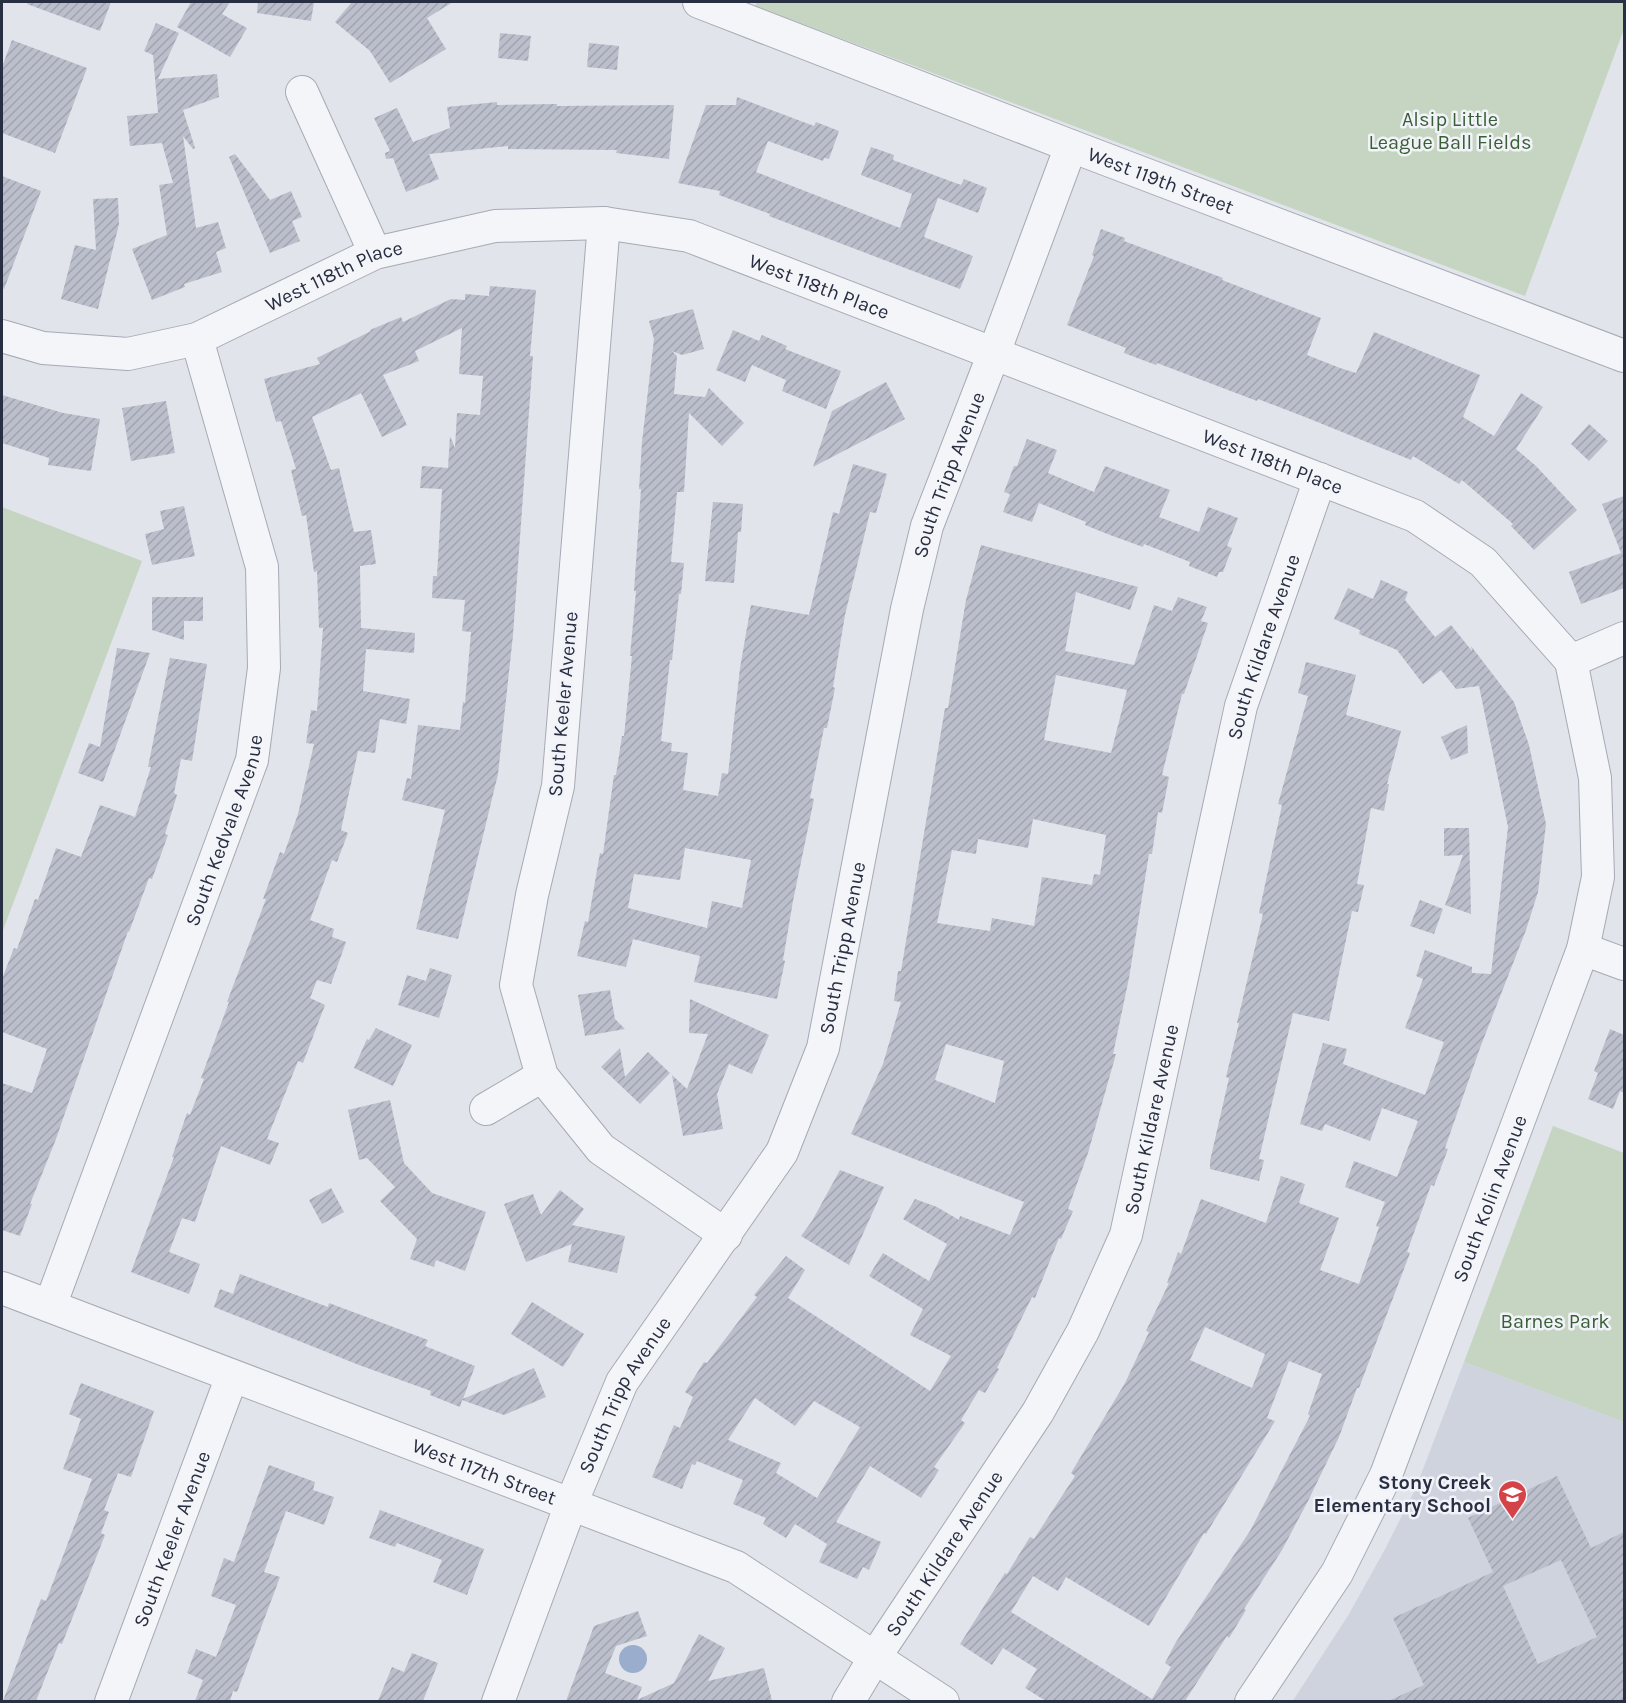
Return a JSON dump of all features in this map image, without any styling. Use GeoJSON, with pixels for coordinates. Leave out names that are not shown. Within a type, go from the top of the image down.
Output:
{"type":"FeatureCollection","features":[{"type":"Feature","properties":{"kind":"street","name":"West 119th Street"},"geometry":{"type":"LineString","coordinates":[[699,2],[734,8],[1071,146],[1624,356]]}},
{"type":"Feature","properties":{"kind":"street"},"geometry":{"type":"LineString","coordinates":[[302,92],[375,254]]}},
{"type":"Feature","properties":{"kind":"street","name":"South Tripp Avenue"},"geometry":{"type":"LineString","coordinates":[[498,1701],[571,1504],[622,1382],[782,1152],[823,1048],[907,609],[924,537],[1071,146]]}},
{"type":"Feature","properties":{"kind":"street","name":"West 118th Place"},"geometry":{"type":"LineString","coordinates":[[2,336],[43,348],[128,354],[197,339],[375,254],[495,226],[604,223],[689,236],[1415,516],[1483,562],[1571,661]]}},
{"type":"Feature","properties":{"kind":"street","name":"South Keeler Avenue"},"geometry":{"type":"LineString","coordinates":[[604,223],[558,786],[532,895],[516,985],[542,1076],[601,1149],[726,1235]]}},
{"type":"Feature","properties":{"kind":"street","name":"South Kedvale Avenue"},"geometry":{"type":"LineString","coordinates":[[50,1306],[252,760],[264,668],[262,567],[197,339]]}},
{"type":"Feature","properties":{"kind":"street","name":"South Kildare Avenue"},"geometry":{"type":"LineString","coordinates":[[848,1701],[1038,1412],[1083,1331],[1126,1235],[1241,706],[1320,479]]}},
{"type":"Feature","properties":{"kind":"street"},"geometry":{"type":"LineString","coordinates":[[1571,661],[1624,638]]}},
{"type":"Feature","properties":{"kind":"street","name":"South Kolin Avenue"},"geometry":{"type":"LineString","coordinates":[[1251,1701],[1337,1573],[1386,1475],[1583,949],[1598,877],[1595,778],[1571,661]]}},
{"type":"Feature","properties":{"kind":"street"},"geometry":{"type":"LineString","coordinates":[[1583,949],[1624,964]]}},
{"type":"Feature","properties":{"kind":"street"},"geometry":{"type":"LineString","coordinates":[[486,1109],[542,1076]]}},
{"type":"Feature","properties":{"kind":"street","name":"West 117th Street"},"geometry":{"type":"LineString","coordinates":[[2,1288],[736,1567],[943,1701]]}},
{"type":"Feature","properties":{"kind":"street","name":"South Keeler Avenue"},"geometry":{"type":"LineString","coordinates":[[111,1701],[232,1376]]}},
{"type":"Feature","properties":{"kind":"shaded area","name":"Stony Creek Elementary School"},"geometry":{"type":"Polygon","coordinates":[[[1464,1362],[1624,1422],[1624,1701],[1292,1702],[1349,1614],[1415,1490],[1464,1362]]]}},
{"type":"Feature","properties":{"kind":"green space","name":"Alsip Little League Ball Fields"},"geometry":{"type":"Polygon","coordinates":[[[757,2],[1624,2],[1624,29],[1525,296],[755,6],[757,2]]]}},
{"type":"Feature","properties":{"kind":"green space"},"geometry":{"type":"Polygon","coordinates":[[[2,507],[142,561],[2,933],[2,507]]]}},
{"type":"Feature","properties":{"kind":"green space","name":"Barnes Park"},"geometry":{"type":"Polygon","coordinates":[[[1553,1126],[1624,1153],[1624,1422],[1464,1362],[1553,1126]]]}},
{"type":"Feature","properties":{"kind":"water"},"geometry":{"type":"Polygon","coordinates":[[[633,1645],[643,1649],[647,1659],[643,1669],[633,1673],[623,1669],[619,1659],[623,1649],[633,1645]]]}},
{"type":"Feature","properties":{"kind":"building"},"geometry":{"type":"Polygon","coordinates":[[[28,2],[111,2],[100,31],[27,4],[28,2]]]}},
{"type":"Feature","properties":{"kind":"building"},"geometry":{"type":"Polygon","coordinates":[[[191,2],[230,2],[222,14],[247,28],[230,57],[177,27],[191,2]]]}},
{"type":"Feature","properties":{"kind":"building"},"geometry":{"type":"Polygon","coordinates":[[[258,2],[314,2],[311,21],[257,13],[258,2]]]}},
{"type":"Feature","properties":{"kind":"building"},"geometry":{"type":"Polygon","coordinates":[[[352,2],[453,2],[427,18],[446,49],[390,83],[370,51],[335,22],[352,2]]]}},
{"type":"Feature","properties":{"kind":"building"},"geometry":{"type":"Polygon","coordinates":[[[156,23],[179,33],[158,79],[217,74],[219,97],[183,110],[195,148],[193,149],[183,136],[196,228],[218,222],[226,248],[216,252],[222,272],[184,284],[185,287],[152,300],[132,249],[167,235],[159,185],[173,183],[162,143],[130,146],[127,116],[158,113],[153,55],[144,51],[156,23]]]}},
{"type":"Feature","properties":{"kind":"building"},"geometry":{"type":"Polygon","coordinates":[[[500,33],[531,36],[528,61],[498,58],[500,33]]]}},
{"type":"Feature","properties":{"kind":"building"},"geometry":{"type":"Polygon","coordinates":[[[12,40],[87,68],[55,153],[2,133],[2,67],[12,40]]]}},
{"type":"Feature","properties":{"kind":"building"},"geometry":{"type":"Polygon","coordinates":[[[589,43],[619,46],[617,70],[587,67],[589,43]]]}},
{"type":"Feature","properties":{"kind":"building"},"geometry":{"type":"Polygon","coordinates":[[[737,97],[814,126],[816,122],[839,131],[829,159],[824,158],[823,161],[768,141],[756,172],[900,228],[912,194],[861,175],[871,147],[894,155],[893,160],[961,185],[964,179],[987,188],[978,213],[938,198],[924,237],[973,256],[960,289],[769,216],[770,214],[719,195],[720,191],[678,183],[706,105],[736,105],[737,97]]]}},
{"type":"Feature","properties":{"kind":"building"},"geometry":{"type":"Polygon","coordinates":[[[497,102],[497,105],[674,105],[669,159],[616,153],[617,150],[508,149],[508,146],[429,154],[439,179],[406,192],[393,158],[386,159],[385,153],[390,151],[374,118],[397,108],[413,142],[450,128],[447,107],[497,102]]]}},
{"type":"Feature","properties":{"kind":"building"},"geometry":{"type":"Polygon","coordinates":[[[235,154],[270,200],[291,191],[302,217],[292,221],[300,241],[270,253],[229,157],[235,154]]]}},
{"type":"Feature","properties":{"kind":"building"},"geometry":{"type":"Polygon","coordinates":[[[2,176],[41,191],[4,289],[2,288],[2,176]]]}},
{"type":"Feature","properties":{"kind":"building"},"geometry":{"type":"Polygon","coordinates":[[[118,198],[119,224],[98,309],[61,299],[75,245],[96,250],[93,199],[118,198]]]}},
{"type":"Feature","properties":{"kind":"building"},"geometry":{"type":"Polygon","coordinates":[[[1101,229],[1125,238],[1124,241],[1321,318],[1307,355],[1340,368],[1356,373],[1374,332],[1480,375],[1463,417],[1494,436],[1521,393],[1543,407],[1516,449],[1536,466],[1577,510],[1534,550],[1511,526],[1513,524],[1462,480],[1459,484],[1413,456],[1411,460],[1258,399],[1257,401],[1124,353],[1126,348],[1067,325],[1094,256],[1092,255],[1101,229]]]}},
{"type":"Feature","properties":{"kind":"building"},"geometry":{"type":"Polygon","coordinates":[[[490,286],[536,290],[530,356],[533,356],[513,635],[498,774],[458,939],[416,929],[445,810],[402,800],[407,778],[411,779],[418,725],[460,730],[463,702],[465,703],[471,632],[462,631],[465,600],[432,598],[433,576],[437,576],[442,489],[420,488],[422,466],[448,468],[450,436],[455,448],[457,413],[480,415],[483,376],[459,374],[462,328],[415,351],[419,361],[383,375],[407,425],[382,437],[361,393],[312,417],[331,470],[339,468],[354,532],[371,530],[376,564],[360,566],[361,628],[415,633],[414,653],[366,649],[363,691],[410,699],[406,724],[380,719],[375,753],[358,751],[341,830],[348,833],[337,862],[332,860],[310,920],[334,929],[332,937],[346,942],[331,984],[317,980],[310,998],[325,1005],[303,1063],[298,1061],[267,1139],[279,1143],[270,1165],[221,1146],[195,1222],[182,1218],[169,1252],[200,1264],[189,1294],[131,1272],[174,1157],[172,1157],[187,1113],[190,1115],[204,1079],[201,1078],[266,899],[263,899],[280,852],[284,854],[298,814],[314,744],[306,743],[311,710],[317,711],[323,628],[319,628],[317,571],[314,572],[306,515],[302,516],[291,470],[296,469],[281,421],[276,422],[264,379],[320,364],[317,358],[370,330],[401,317],[403,322],[451,299],[465,300],[465,294],[489,296],[490,286]]]}},
{"type":"Feature","properties":{"kind":"building"},"geometry":{"type":"Polygon","coordinates":[[[693,309],[704,349],[682,355],[672,351],[677,356],[674,394],[705,397],[709,388],[744,423],[722,446],[689,413],[684,492],[677,492],[671,562],[684,563],[661,741],[672,743],[671,751],[688,753],[683,790],[718,796],[722,773],[728,774],[740,668],[751,605],[809,615],[833,512],[839,514],[853,464],[887,474],[876,513],[870,512],[845,615],[833,687],[835,688],[827,728],[824,728],[810,798],[814,799],[793,901],[777,999],[694,982],[700,956],[633,939],[626,967],[577,956],[585,921],[588,922],[600,853],[603,854],[614,775],[616,775],[622,736],[624,736],[636,591],[634,591],[642,442],[654,339],[649,321],[693,309]],[[685,848],[680,880],[634,874],[628,908],[707,928],[712,901],[742,908],[751,860],[685,848]]]}},
{"type":"Feature","properties":{"kind":"building"},"geometry":{"type":"Polygon","coordinates":[[[733,330],[759,341],[762,335],[787,346],[785,349],[841,371],[826,409],[782,391],[786,380],[752,365],[745,382],[716,370],[733,330]]]}},
{"type":"Feature","properties":{"kind":"building"},"geometry":{"type":"Polygon","coordinates":[[[886,382],[905,419],[813,467],[832,411],[886,382]]]}},
{"type":"Feature","properties":{"kind":"building"},"geometry":{"type":"Polygon","coordinates":[[[2,395],[63,413],[100,419],[91,471],[48,465],[49,458],[2,443],[2,395]]]}},
{"type":"Feature","properties":{"kind":"building"},"geometry":{"type":"Polygon","coordinates":[[[166,401],[175,453],[131,461],[122,408],[166,401]]]}},
{"type":"Feature","properties":{"kind":"building"},"geometry":{"type":"Polygon","coordinates":[[[1589,424],[1608,441],[1589,461],[1571,444],[1589,424]]]}},
{"type":"Feature","properties":{"kind":"building"},"geometry":{"type":"Polygon","coordinates":[[[1027,439],[1057,450],[1048,473],[1094,492],[1105,466],[1170,490],[1159,517],[1199,532],[1208,507],[1238,518],[1227,546],[1232,548],[1223,572],[1219,572],[1217,577],[1189,566],[1190,562],[1144,544],[1143,547],[1110,535],[1085,525],[1086,522],[1039,503],[1032,522],[1003,512],[1010,494],[1004,492],[1027,439]]]}},
{"type":"Feature","properties":{"kind":"building"},"geometry":{"type":"Polygon","coordinates":[[[1624,496],[1624,588],[1581,604],[1569,572],[1621,553],[1602,504],[1624,496]]]}},
{"type":"Feature","properties":{"kind":"building"},"geometry":{"type":"Polygon","coordinates":[[[713,502],[743,504],[734,583],[705,581],[713,502]]]}},
{"type":"Feature","properties":{"kind":"building"},"geometry":{"type":"Polygon","coordinates":[[[184,506],[195,556],[152,565],[145,534],[164,529],[160,511],[184,506]]]}},
{"type":"Feature","properties":{"kind":"building"},"geometry":{"type":"Polygon","coordinates":[[[981,545],[1138,587],[1130,610],[1076,592],[1065,651],[1134,665],[1154,605],[1172,611],[1178,597],[1207,607],[1201,621],[1208,623],[1184,694],[1182,694],[1162,775],[1169,777],[1162,813],[1158,812],[1152,854],[1149,854],[1129,978],[1113,1054],[1116,1054],[1088,1153],[1068,1209],[1073,1211],[1061,1239],[1059,1238],[1035,1298],[1032,1297],[997,1368],[999,1369],[985,1393],[979,1390],[961,1420],[965,1423],[934,1467],[939,1470],[921,1498],[870,1466],[836,1522],[881,1542],[869,1570],[863,1567],[857,1579],[819,1562],[827,1544],[795,1524],[786,1538],[763,1524],[766,1518],[733,1504],[743,1480],[697,1461],[695,1465],[692,1464],[682,1489],[652,1477],[674,1425],[680,1428],[693,1397],[685,1392],[704,1362],[707,1363],[757,1297],[754,1295],[786,1256],[805,1270],[788,1298],[930,1391],[951,1356],[910,1335],[923,1309],[869,1276],[883,1253],[929,1281],[947,1244],[903,1219],[915,1199],[937,1207],[959,1220],[960,1216],[1010,1235],[1024,1202],[851,1134],[883,1064],[901,1002],[894,1001],[898,971],[901,971],[945,708],[948,708],[966,600],[981,545]],[[1056,675],[1044,740],[1111,753],[1127,690],[1056,675]],[[1033,819],[1028,848],[978,839],[976,854],[952,850],[937,923],[990,931],[992,918],[1034,926],[1042,877],[1092,885],[1094,874],[1100,875],[1106,835],[1033,819]],[[946,1044],[935,1080],[995,1103],[1004,1061],[946,1044]],[[755,1398],[728,1440],[781,1463],[776,1473],[817,1498],[860,1427],[814,1401],[795,1426],[755,1398]]]}},
{"type":"Feature","properties":{"kind":"building"},"geometry":{"type":"Polygon","coordinates":[[[1381,580],[1408,592],[1405,600],[1435,637],[1451,625],[1472,651],[1471,646],[1514,702],[1529,745],[1546,824],[1538,892],[1526,930],[1480,1048],[1445,1148],[1448,1149],[1434,1186],[1431,1185],[1407,1252],[1410,1253],[1339,1437],[1282,1550],[1244,1609],[1246,1610],[1229,1638],[1227,1636],[1185,1701],[1046,1701],[1025,1688],[1037,1669],[1003,1648],[992,1665],[960,1644],[1005,1573],[1007,1574],[1030,1537],[1034,1539],[1075,1476],[1071,1473],[1125,1383],[1149,1332],[1146,1331],[1169,1283],[1167,1283],[1178,1252],[1181,1254],[1201,1199],[1266,1223],[1281,1176],[1305,1184],[1299,1203],[1339,1218],[1320,1270],[1359,1284],[1379,1227],[1376,1226],[1385,1202],[1345,1187],[1354,1161],[1397,1177],[1418,1121],[1382,1108],[1370,1141],[1325,1124],[1322,1131],[1300,1124],[1323,1043],[1347,1049],[1343,1064],[1425,1095],[1444,1042],[1405,1028],[1423,979],[1416,976],[1425,950],[1472,967],[1472,973],[1491,974],[1508,827],[1479,686],[1456,689],[1441,670],[1423,684],[1397,650],[1359,634],[1360,630],[1334,619],[1348,588],[1373,599],[1381,580]],[[1205,1327],[1190,1360],[1252,1388],[1265,1354],[1205,1327]],[[1289,1361],[1267,1418],[1275,1421],[1206,1534],[1204,1533],[1149,1626],[1066,1577],[1058,1591],[1033,1576],[1011,1612],[1152,1699],[1171,1667],[1165,1663],[1176,1642],[1250,1531],[1310,1416],[1308,1414],[1322,1374],[1289,1361]]]}},
{"type":"Feature","properties":{"kind":"building"},"geometry":{"type":"Polygon","coordinates":[[[152,597],[203,597],[203,621],[184,621],[184,640],[152,630],[152,597]]]}},
{"type":"Feature","properties":{"kind":"building"},"geometry":{"type":"Polygon","coordinates":[[[117,648],[150,653],[103,782],[78,773],[89,743],[100,747],[117,648]]]}},
{"type":"Feature","properties":{"kind":"building"},"geometry":{"type":"Polygon","coordinates":[[[170,658],[207,664],[192,761],[181,759],[174,793],[177,795],[165,834],[168,835],[152,879],[149,878],[128,931],[20,1236],[2,1230],[2,1083],[32,1093],[47,1049],[2,1032],[2,979],[14,948],[17,949],[35,899],[38,900],[56,848],[81,857],[100,805],[135,817],[151,767],[148,767],[170,658]]]}},
{"type":"Feature","properties":{"kind":"building"},"geometry":{"type":"Polygon","coordinates":[[[1306,662],[1356,675],[1346,715],[1401,731],[1387,784],[1389,784],[1384,811],[1371,808],[1357,884],[1364,885],[1358,912],[1352,911],[1329,1021],[1293,1013],[1259,1159],[1264,1160],[1259,1181],[1210,1169],[1210,1161],[1229,1078],[1226,1077],[1239,1023],[1237,1023],[1263,914],[1259,913],[1282,805],[1278,804],[1308,696],[1298,693],[1306,662]]]}},
{"type":"Feature","properties":{"kind":"building"},"geometry":{"type":"Polygon","coordinates":[[[1467,725],[1468,753],[1451,760],[1441,737],[1467,725]]]}},
{"type":"Feature","properties":{"kind":"building"},"geometry":{"type":"Polygon","coordinates":[[[1444,828],[1469,828],[1471,914],[1445,905],[1463,855],[1444,856],[1444,828]]]}},
{"type":"Feature","properties":{"kind":"building"},"geometry":{"type":"Polygon","coordinates":[[[1420,900],[1443,909],[1434,934],[1410,926],[1420,900]]]}},
{"type":"Feature","properties":{"kind":"building"},"geometry":{"type":"Polygon","coordinates":[[[430,968],[452,975],[439,1018],[398,1005],[407,975],[426,981],[430,968]]]}},
{"type":"Feature","properties":{"kind":"building"},"geometry":{"type":"Polygon","coordinates":[[[610,990],[615,1019],[625,1029],[585,1036],[578,995],[610,990]]]}},
{"type":"Feature","properties":{"kind":"building"},"geometry":{"type":"Polygon","coordinates":[[[690,999],[769,1035],[752,1074],[729,1064],[717,1094],[723,1129],[683,1136],[672,1075],[687,1089],[708,1034],[689,1033],[690,999]]]}},
{"type":"Feature","properties":{"kind":"building"},"geometry":{"type":"Polygon","coordinates":[[[376,1028],[412,1045],[393,1086],[354,1068],[367,1039],[369,1040],[376,1028]]]}},
{"type":"Feature","properties":{"kind":"building"},"geometry":{"type":"Polygon","coordinates":[[[1610,1029],[1624,1035],[1624,1093],[1620,1091],[1613,1109],[1588,1099],[1598,1073],[1594,1071],[1610,1029]]]}},
{"type":"Feature","properties":{"kind":"building"},"geometry":{"type":"Polygon","coordinates":[[[620,1048],[625,1077],[648,1052],[670,1073],[640,1104],[601,1067],[620,1048]]]}},
{"type":"Feature","properties":{"kind":"building"},"geometry":{"type":"Polygon","coordinates":[[[390,1100],[404,1163],[432,1193],[486,1212],[465,1271],[436,1260],[434,1267],[410,1259],[417,1239],[380,1201],[395,1187],[367,1158],[359,1160],[348,1110],[390,1100]]]}},
{"type":"Feature","properties":{"kind":"building"},"geometry":{"type":"Polygon","coordinates":[[[840,1170],[884,1187],[849,1265],[801,1236],[812,1221],[840,1170]]]}},
{"type":"Feature","properties":{"kind":"building"},"geometry":{"type":"Polygon","coordinates":[[[331,1188],[344,1212],[322,1224],[309,1200],[331,1188]]]}},
{"type":"Feature","properties":{"kind":"building"},"geometry":{"type":"Polygon","coordinates":[[[560,1190],[584,1209],[572,1225],[625,1236],[617,1273],[568,1262],[572,1244],[526,1262],[504,1204],[533,1194],[541,1215],[560,1190]]]}},
{"type":"Feature","properties":{"kind":"building"},"geometry":{"type":"Polygon","coordinates":[[[240,1274],[328,1307],[329,1303],[428,1340],[425,1346],[475,1366],[463,1399],[534,1368],[546,1397],[504,1415],[462,1400],[460,1407],[430,1395],[431,1391],[214,1307],[220,1289],[233,1294],[240,1274]]]}},
{"type":"Feature","properties":{"kind":"building"},"geometry":{"type":"Polygon","coordinates":[[[532,1302],[584,1334],[563,1367],[511,1334],[532,1302]]]}},
{"type":"Feature","properties":{"kind":"building"},"geometry":{"type":"Polygon","coordinates":[[[81,1383],[154,1411],[131,1477],[118,1473],[104,1510],[109,1512],[101,1533],[105,1535],[62,1644],[59,1643],[36,1701],[3,1701],[41,1599],[46,1601],[92,1479],[63,1469],[81,1419],[69,1414],[81,1383]]]}},
{"type":"Feature","properties":{"kind":"building"},"geometry":{"type":"Polygon","coordinates":[[[269,1465],[315,1482],[313,1490],[334,1497],[324,1525],[286,1511],[264,1572],[280,1577],[237,1692],[233,1691],[230,1701],[195,1701],[203,1680],[187,1673],[196,1649],[216,1657],[236,1605],[211,1596],[224,1558],[234,1562],[269,1465]]]}},
{"type":"Feature","properties":{"kind":"building"},"geometry":{"type":"Polygon","coordinates":[[[1557,1476],[1591,1548],[1624,1532],[1624,1701],[1388,1701],[1424,1685],[1393,1618],[1493,1572],[1468,1518],[1557,1476]],[[1561,1560],[1503,1586],[1538,1664],[1597,1637],[1561,1560]]]}},
{"type":"Feature","properties":{"kind":"building"},"geometry":{"type":"Polygon","coordinates":[[[380,1510],[484,1549],[467,1595],[433,1582],[442,1560],[397,1543],[395,1547],[369,1538],[380,1510]]]}},
{"type":"Feature","properties":{"kind":"building"},"geometry":{"type":"Polygon","coordinates":[[[638,1611],[647,1636],[616,1646],[605,1673],[642,1687],[637,1700],[674,1683],[699,1634],[725,1648],[708,1681],[764,1668],[772,1701],[566,1701],[594,1626],[638,1611]]]}},
{"type":"Feature","properties":{"kind":"building"},"geometry":{"type":"Polygon","coordinates":[[[412,1653],[438,1663],[423,1701],[378,1701],[392,1667],[404,1672],[412,1653]]]}},
{"type":"Feature","properties":{"kind":"place","name":"Stony Creek Elementary School"},"geometry":{"type":"Point","coordinates":[1512,1520]}}]}
